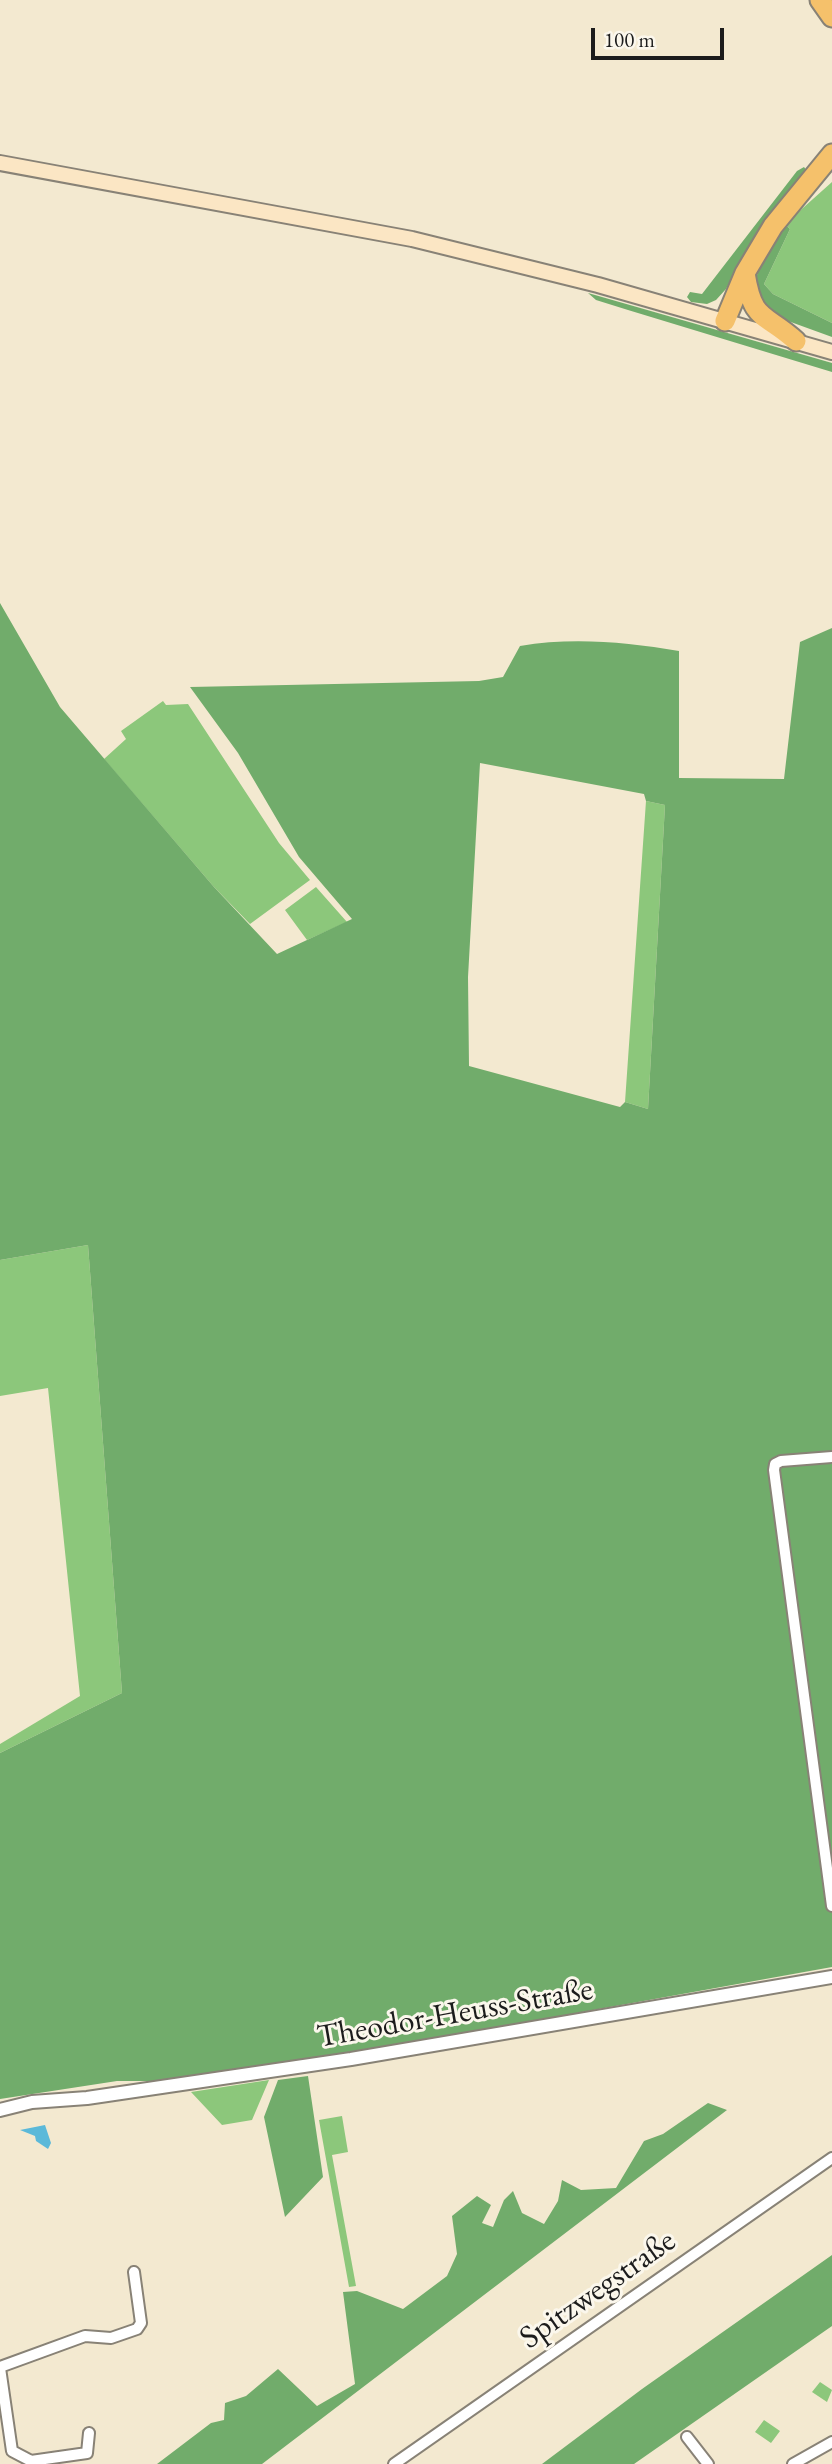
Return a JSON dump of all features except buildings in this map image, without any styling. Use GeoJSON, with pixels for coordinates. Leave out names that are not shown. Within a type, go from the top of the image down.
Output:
{"type":"FeatureCollection","features":[{"type":"Feature","properties":{"kind":"highway"},"geometry":{"type":"LineString","coordinates":[[820,0],[832,17]]}},
{"type":"Feature","properties":{"kind":"highway"},"geometry":{"type":"LineString","coordinates":[[725,321],[745,273],[773,226],[832,154]]}},
{"type":"Feature","properties":{"kind":"highway"},"geometry":{"type":"LineString","coordinates":[[809,182],[832,169]]}},
{"type":"Feature","properties":{"kind":"highway"},"geometry":{"type":"LineString","coordinates":[[745,273],[751,303],[756,311],[796,341]]}},
{"type":"Feature","properties":{"kind":"main road"},"geometry":{"type":"LineString","coordinates":[[0,163],[412,239],[598,285],[832,352]]}},
{"type":"Feature","properties":{"kind":"street"},"geometry":{"type":"LineString","coordinates":[[832,1457],[781,1461],[775,1464],[832,1906]]}},
{"type":"Feature","properties":{"kind":"street","name":"Theodor-Heuss-Straße"},"geometry":{"type":"LineString","coordinates":[[0,2110],[75,2104],[87,2098],[351,2059],[832,1976]]}},
{"type":"Feature","properties":{"kind":"street","name":"Spitzwegstraße"},"geometry":{"type":"LineString","coordinates":[[394,2464],[832,2158]]}},
{"type":"Feature","properties":{"kind":"street"},"geometry":{"type":"LineString","coordinates":[[89,2432],[86,2446],[18,2454],[12,2451],[0,2367],[85,2336],[111,2338],[137,2329],[141,2323],[134,2272]]}},
{"type":"Feature","properties":{"kind":"street"},"geometry":{"type":"LineString","coordinates":[[687,2437],[708,2464]]}},
{"type":"Feature","properties":{"kind":"street"},"geometry":{"type":"LineString","coordinates":[[793,2464],[832,2442]]}},
{"type":"Feature","properties":{"kind":"green space"},"geometry":{"type":"Polygon","coordinates":[[[804,167],[807,171],[740,264],[726,289],[716,300],[707,304],[691,302],[687,297],[690,292],[702,294],[797,171],[804,167]]]}},
{"type":"Feature","properties":{"kind":"green space"},"geometry":{"type":"Polygon","coordinates":[[[832,182],[832,323],[773,294],[764,284],[790,229],[785,224],[832,182]]]}},
{"type":"Feature","properties":{"kind":"green space"},"geometry":{"type":"Polygon","coordinates":[[[785,224],[790,229],[764,284],[773,294],[832,323],[832,337],[766,313],[754,285],[760,265],[785,224]]]}},
{"type":"Feature","properties":{"kind":"green space"},"geometry":{"type":"Polygon","coordinates":[[[588,293],[832,363],[832,372],[596,300],[588,293]]]}},
{"type":"Feature","properties":{"kind":"green space"},"geometry":{"type":"Polygon","coordinates":[[[0,603],[60,707],[214,887],[277,954],[352,919],[299,857],[238,753],[190,687],[479,681],[503,677],[520,646],[540,643],[619,643],[679,651],[679,778],[784,779],[800,642],[832,628],[832,1967],[305,2062],[168,2081],[117,2081],[0,2099],[0,1753],[122,1693],[88,1245],[0,1260],[0,603]],[[480,763],[468,977],[469,1066],[620,1107],[625,1102],[648,1109],[665,805],[646,801],[644,794],[480,763]]]}},
{"type":"Feature","properties":{"kind":"green space"},"geometry":{"type":"Polygon","coordinates":[[[163,701],[166,705],[188,704],[279,843],[310,880],[250,924],[214,887],[104,759],[126,739],[121,731],[163,701]]]}},
{"type":"Feature","properties":{"kind":"green space"},"geometry":{"type":"Polygon","coordinates":[[[646,801],[665,805],[648,1109],[625,1102],[646,801]]]}},
{"type":"Feature","properties":{"kind":"green space"},"geometry":{"type":"Polygon","coordinates":[[[316,887],[347,922],[307,940],[285,910],[316,887]]]}},
{"type":"Feature","properties":{"kind":"green space"},"geometry":{"type":"Polygon","coordinates":[[[88,1245],[122,1693],[0,1753],[0,1744],[80,1696],[48,1388],[0,1396],[0,1260],[88,1245]]]}},
{"type":"Feature","properties":{"kind":"green space"},"geometry":{"type":"Polygon","coordinates":[[[308,2076],[323,2177],[285,2217],[264,2117],[278,2080],[308,2076]]]}},
{"type":"Feature","properties":{"kind":"green space"},"geometry":{"type":"Polygon","coordinates":[[[269,2080],[252,2120],[222,2125],[191,2092],[269,2080]]]}},
{"type":"Feature","properties":{"kind":"green space"},"geometry":{"type":"Polygon","coordinates":[[[708,2103],[727,2110],[262,2464],[157,2464],[211,2423],[224,2420],[225,2403],[246,2396],[278,2369],[317,2406],[355,2384],[343,2292],[357,2291],[403,2309],[447,2276],[457,2254],[452,2216],[477,2196],[491,2205],[482,2223],[493,2227],[504,2200],[513,2191],[522,2213],[544,2224],[558,2201],[562,2180],[581,2190],[616,2188],[644,2141],[663,2134],[708,2103]]]}},
{"type":"Feature","properties":{"kind":"green space"},"geometry":{"type":"Polygon","coordinates":[[[342,2116],[348,2152],[332,2155],[356,2286],[349,2287],[319,2120],[342,2116]]]}},
{"type":"Feature","properties":{"kind":"green space"},"geometry":{"type":"Polygon","coordinates":[[[832,2255],[832,2326],[634,2464],[542,2464],[642,2389],[832,2255]]]}},
{"type":"Feature","properties":{"kind":"green space"},"geometry":{"type":"Polygon","coordinates":[[[820,2382],[832,2390],[827,2402],[812,2392],[820,2382]]]}},
{"type":"Feature","properties":{"kind":"green space"},"geometry":{"type":"Polygon","coordinates":[[[764,2420],[780,2431],[771,2443],[755,2432],[764,2420]]]}},
{"type":"Feature","properties":{"kind":"water"},"geometry":{"type":"Polygon","coordinates":[[[45,2125],[51,2143],[48,2149],[36,2141],[35,2136],[20,2130],[45,2125]]]}}]}
